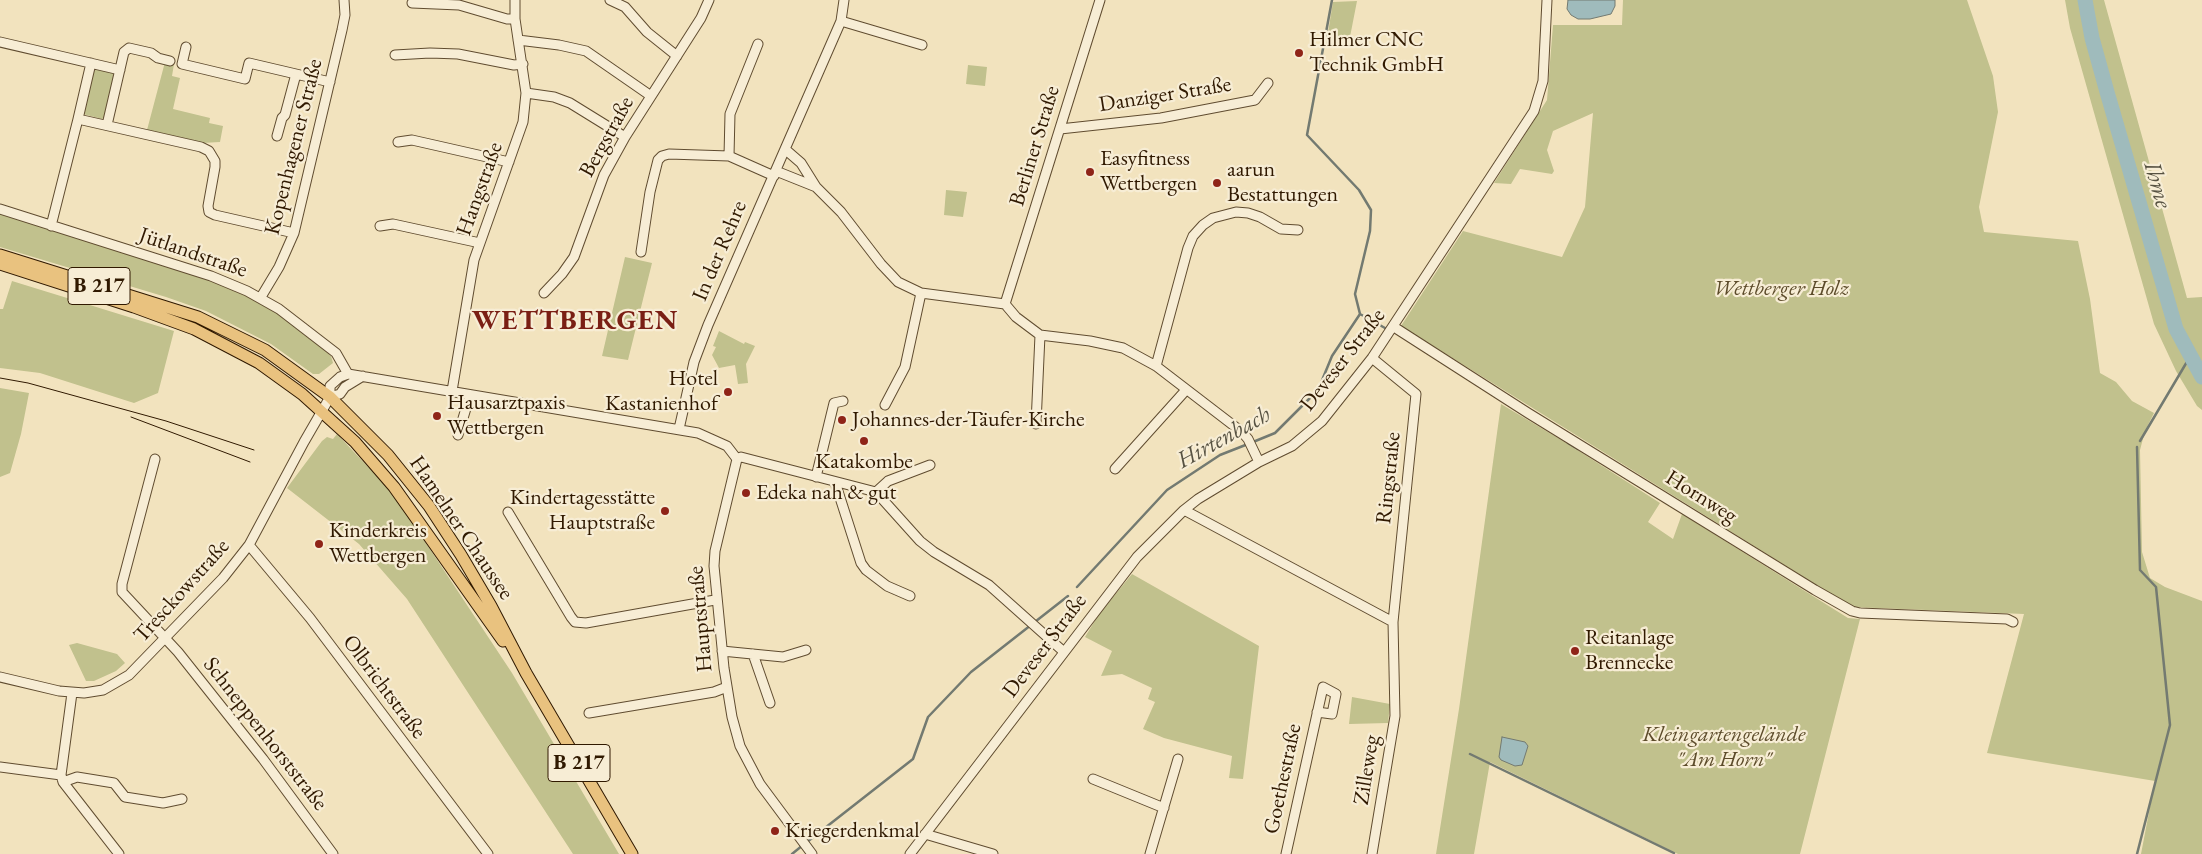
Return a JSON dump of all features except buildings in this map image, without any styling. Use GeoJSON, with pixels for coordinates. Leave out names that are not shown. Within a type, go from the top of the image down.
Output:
{"type":"FeatureCollection","features":[{"type":"Feature","properties":{"kind":"main road","name":"Hamelner Chaussee"},"geometry":{"type":"LineString","coordinates":[[0,255],[198,317],[265,350],[330,398],[388,455],[429,506],[486,598],[526,673],[632,854]]}},
{"type":"Feature","properties":{"kind":"main road","name":"Hamelner Chaussee"},"geometry":{"type":"LineString","coordinates":[[0,264],[134,307],[194,330],[259,362],[322,410],[355,442],[394,487],[526,673]]}},
{"type":"Feature","properties":{"kind":"street","name":"Kopenhagener Straße"},"geometry":{"type":"LineString","coordinates":[[261,298],[279,267],[294,234],[342,30],[344,0]]}},
{"type":"Feature","properties":{"kind":"street","name":"Hangstraße"},"geometry":{"type":"LineString","coordinates":[[452,391],[469,279],[523,122],[526,93],[515,19],[515,0]]}},
{"type":"Feature","properties":{"kind":"street"},"geometry":{"type":"LineString","coordinates":[[610,0],[625,7],[647,32],[677,56]]}},
{"type":"Feature","properties":{"kind":"street","name":"Bergstraße"},"geometry":{"type":"LineString","coordinates":[[544,294],[574,257],[604,175],[625,136],[701,18],[709,0]]}},
{"type":"Feature","properties":{"kind":"street","name":"In der Rehre"},"geometry":{"type":"LineString","coordinates":[[679,429],[694,362],[749,230],[786,150],[841,20],[842,0]]}},
{"type":"Feature","properties":{"kind":"street","name":"Berliner Straße"},"geometry":{"type":"LineString","coordinates":[[1005,304],[1100,0]]}},
{"type":"Feature","properties":{"kind":"street","name":"Deveser Straße"},"geometry":{"type":"LineString","coordinates":[[910,854],[1131,564],[1184,510],[1198,499],[1259,462],[1292,446],[1322,422],[1372,358],[1534,111],[1543,81],[1547,0]]}},
{"type":"Feature","properties":{"kind":"street"},"geometry":{"type":"LineString","coordinates":[[412,3],[459,5],[515,19]]}},
{"type":"Feature","properties":{"kind":"street"},"geometry":{"type":"LineString","coordinates":[[841,20],[922,45]]}},
{"type":"Feature","properties":{"kind":"street"},"geometry":{"type":"LineString","coordinates":[[518,40],[559,45],[586,51],[651,96]]}},
{"type":"Feature","properties":{"kind":"street"},"geometry":{"type":"LineString","coordinates":[[0,42],[120,70]]}},
{"type":"Feature","properties":{"kind":"street"},"geometry":{"type":"LineString","coordinates":[[729,156],[730,114],[758,44]]}},
{"type":"Feature","properties":{"kind":"street"},"geometry":{"type":"LineString","coordinates":[[186,47],[182,64],[245,79],[249,63],[330,82]]}},
{"type":"Feature","properties":{"kind":"street"},"geometry":{"type":"LineString","coordinates":[[106,125],[124,52],[129,48],[151,53],[158,58],[170,61]]}},
{"type":"Feature","properties":{"kind":"street"},"geometry":{"type":"LineString","coordinates":[[395,55],[458,54],[514,65],[523,64]]}},
{"type":"Feature","properties":{"kind":"street"},"geometry":{"type":"LineString","coordinates":[[50,226],[92,63]]}},
{"type":"Feature","properties":{"kind":"street"},"geometry":{"type":"LineString","coordinates":[[277,136],[296,74]]}},
{"type":"Feature","properties":{"kind":"street","name":"Danziger Straße"},"geometry":{"type":"LineString","coordinates":[[1060,129],[1161,118],[1255,100],[1268,83]]}},
{"type":"Feature","properties":{"kind":"street"},"geometry":{"type":"LineString","coordinates":[[526,93],[554,97],[570,103],[625,136]]}},
{"type":"Feature","properties":{"kind":"street"},"geometry":{"type":"LineString","coordinates":[[78,118],[201,147],[209,151],[215,161],[209,212],[294,234]]}},
{"type":"Feature","properties":{"kind":"street"},"geometry":{"type":"LineString","coordinates":[[398,142],[412,140],[509,162]]}},
{"type":"Feature","properties":{"kind":"street"},"geometry":{"type":"LineString","coordinates":[[786,150],[801,163],[816,187],[841,212],[881,264],[898,282],[921,293],[1005,304],[1016,317],[1040,335],[1090,341],[1123,348],[1156,366],[1242,432],[1248,439],[1259,462]]}},
{"type":"Feature","properties":{"kind":"street"},"geometry":{"type":"LineString","coordinates":[[641,252],[650,192],[658,160],[662,156],[669,154],[729,156],[816,187]]}},
{"type":"Feature","properties":{"kind":"street","name":"Jütlandstraße"},"geometry":{"type":"LineString","coordinates":[[0,209],[211,276],[261,298],[336,353],[348,374]]}},
{"type":"Feature","properties":{"kind":"street"},"geometry":{"type":"LineString","coordinates":[[1156,366],[1188,248],[1193,236],[1203,225],[1213,218],[1224,214],[1242,212],[1260,216],[1281,229],[1298,230]]}},
{"type":"Feature","properties":{"kind":"street"},"geometry":{"type":"LineString","coordinates":[[380,226],[393,224],[480,243]]}},
{"type":"Feature","properties":{"kind":"street"},"geometry":{"type":"LineString","coordinates":[[885,405],[905,367],[921,293]]}},
{"type":"Feature","properties":{"kind":"street","name":"Hornweg"},"geometry":{"type":"LineString","coordinates":[[1394,327],[1528,413],[1852,611],[1860,613],[2007,618],[2013,622]]}},
{"type":"Feature","properties":{"kind":"street"},"geometry":{"type":"LineString","coordinates":[[1036,424],[1040,335]]}},
{"type":"Feature","properties":{"kind":"street","name":"Ringstraße"},"geometry":{"type":"LineString","coordinates":[[1372,358],[1416,394],[1393,622],[1395,693]]}},
{"type":"Feature","properties":{"kind":"street"},"geometry":{"type":"LineString","coordinates":[[322,410],[330,398],[330,386],[340,377],[348,374],[679,429],[708,436],[727,446],[737,459],[740,457],[876,492],[920,541],[934,552],[977,576],[1037,626],[1064,652]]}},
{"type":"Feature","properties":{"kind":"street"},"geometry":{"type":"LineString","coordinates":[[330,398],[340,394],[344,387],[362,376]]}},
{"type":"Feature","properties":{"kind":"street"},"geometry":{"type":"LineString","coordinates":[[1115,469],[1186,390]]}},
{"type":"Feature","properties":{"kind":"street"},"geometry":{"type":"LineString","coordinates":[[458,435],[470,394]]}},
{"type":"Feature","properties":{"kind":"street"},"geometry":{"type":"LineString","coordinates":[[816,477],[834,403],[844,401]]}},
{"type":"Feature","properties":{"kind":"street","name":"Tresckowstraße"},"geometry":{"type":"LineString","coordinates":[[0,677],[72,693],[103,690],[129,675],[223,578],[249,545],[322,410]]}},
{"type":"Feature","properties":{"kind":"street","name":"Schneppenhorststraße"},"geometry":{"type":"LineString","coordinates":[[155,459],[122,584],[122,592],[166,638],[264,759],[333,854]]}},
{"type":"Feature","properties":{"kind":"street","name":"Hauptstraße"},"geometry":{"type":"LineString","coordinates":[[737,459],[715,551],[715,600],[732,717],[740,746],[760,784],[810,851]]}},
{"type":"Feature","properties":{"kind":"street"},"geometry":{"type":"LineString","coordinates":[[876,492],[888,481],[930,466]]}},
{"type":"Feature","properties":{"kind":"street"},"geometry":{"type":"LineString","coordinates":[[834,482],[866,570],[887,586],[910,596]]}},
{"type":"Feature","properties":{"kind":"street"},"geometry":{"type":"LineString","coordinates":[[1184,510],[1393,622]]}},
{"type":"Feature","properties":{"kind":"street"},"geometry":{"type":"LineString","coordinates":[[508,512],[575,622],[586,623],[715,600]]}},
{"type":"Feature","properties":{"kind":"street","name":"Olbrichtstraße"},"geometry":{"type":"LineString","coordinates":[[249,545],[302,609],[488,854]]}},
{"type":"Feature","properties":{"kind":"street"},"geometry":{"type":"LineString","coordinates":[[722,651],[783,657],[806,650]]}},
{"type":"Feature","properties":{"kind":"street"},"geometry":{"type":"LineString","coordinates":[[753,654],[770,704]]}},
{"type":"Feature","properties":{"kind":"street"},"geometry":{"type":"LineString","coordinates":[[589,713],[714,692],[727,687]]}},
{"type":"Feature","properties":{"kind":"street"},"geometry":{"type":"LineString","coordinates":[[72,693],[62,778],[119,854]]}},
{"type":"Feature","properties":{"kind":"street","name":"Zilleweg"},"geometry":{"type":"LineString","coordinates":[[1372,854],[1395,716],[1395,693]]}},
{"type":"Feature","properties":{"kind":"street","name":"Goethestraße"},"geometry":{"type":"LineString","coordinates":[[1286,854],[1317,712]]}},
{"type":"Feature","properties":{"kind":"street"},"geometry":{"type":"LineString","coordinates":[[1150,854],[1178,759]]}},
{"type":"Feature","properties":{"kind":"street"},"geometry":{"type":"LineString","coordinates":[[0,767],[62,778],[77,777],[114,783],[125,797],[163,803],[182,799]]}},
{"type":"Feature","properties":{"kind":"street"},"geometry":{"type":"LineString","coordinates":[[1093,779],[1164,808]]}},
{"type":"Feature","properties":{"kind":"street"},"geometry":{"type":"LineString","coordinates":[[926,834],[993,854]]}},
{"type":"Feature","properties":{"kind":"green space","name":"Wettberger Holz"},"geometry":{"type":"Polygon","coordinates":[[[1623,0],[1967,0],[1993,76],[1998,112],[1979,207],[1984,232],[2078,241],[2090,299],[2100,373],[2116,382],[2132,401],[2154,413],[2145,431],[2140,450],[2142,552],[2150,578],[2165,587],[2202,601],[2202,854],[2141,854],[2155,781],[1987,753],[2024,614],[1852,607],[1401,326],[1463,231],[1562,257],[1585,207],[1593,113],[1553,131],[1547,150],[1554,171],[1552,174],[1520,169],[1511,184],[1494,183],[1547,100],[1553,25],[1622,25],[1623,0]]]}},
{"type":"Feature","properties":{"kind":"green space"},"geometry":{"type":"Polygon","coordinates":[[[2065,0],[2104,0],[2187,298],[2202,297],[2202,410],[2197,406],[2176,371],[2154,324],[2070,28],[2065,0]]]}},
{"type":"Feature","properties":{"kind":"green space"},"geometry":{"type":"Polygon","coordinates":[[[1357,1],[1349,42],[1326,45],[1333,2],[1357,1]]]}},
{"type":"Feature","properties":{"kind":"green space"},"geometry":{"type":"Polygon","coordinates":[[[165,62],[174,64],[172,76],[180,78],[173,109],[210,118],[209,123],[223,126],[220,142],[202,143],[147,130],[165,62]]]}},
{"type":"Feature","properties":{"kind":"green space"},"geometry":{"type":"Polygon","coordinates":[[[968,65],[987,67],[985,86],[966,84],[968,65]]]}},
{"type":"Feature","properties":{"kind":"green space"},"geometry":{"type":"Polygon","coordinates":[[[95,68],[113,72],[115,75],[105,117],[102,119],[83,114],[92,70],[95,68]]]}},
{"type":"Feature","properties":{"kind":"green space"},"geometry":{"type":"Polygon","coordinates":[[[946,190],[967,192],[963,217],[944,215],[946,190]]]}},
{"type":"Feature","properties":{"kind":"green space"},"geometry":{"type":"Polygon","coordinates":[[[0,208],[187,268],[279,309],[331,356],[333,363],[319,374],[313,374],[271,344],[206,311],[166,297],[0,247],[0,208]]]}},
{"type":"Feature","properties":{"kind":"green space"},"geometry":{"type":"Polygon","coordinates":[[[625,257],[652,263],[628,360],[602,356],[625,257]]]}},
{"type":"Feature","properties":{"kind":"green space"},"geometry":{"type":"Polygon","coordinates":[[[12,281],[174,331],[158,393],[134,403],[40,373],[0,368],[0,309],[3,309],[12,281]]]}},
{"type":"Feature","properties":{"kind":"green space"},"geometry":{"type":"Polygon","coordinates":[[[719,331],[744,344],[745,342],[755,346],[746,364],[748,383],[738,384],[735,365],[719,368],[712,355],[716,347],[713,346],[719,331]]]}},
{"type":"Feature","properties":{"kind":"green space"},"geometry":{"type":"Polygon","coordinates":[[[0,388],[29,393],[21,434],[10,473],[0,477],[0,388]]]}},
{"type":"Feature","properties":{"kind":"green space","name":"Kleingartengelände \"Am Horn\""},"geometry":{"type":"Polygon","coordinates":[[[1501,404],[1660,503],[1648,522],[1673,539],[1682,514],[1848,618],[1860,619],[1800,854],[1678,854],[1490,762],[1474,854],[1436,854],[1459,709],[1501,404]]]}},
{"type":"Feature","properties":{"kind":"green space"},"geometry":{"type":"Polygon","coordinates":[[[337,434],[387,487],[412,522],[512,673],[619,854],[573,854],[407,599],[359,544],[287,488],[322,441],[327,437],[333,439],[337,434]]]}},
{"type":"Feature","properties":{"kind":"green space"},"geometry":{"type":"Polygon","coordinates":[[[1132,574],[1259,646],[1243,779],[1229,778],[1232,756],[1164,738],[1143,729],[1155,702],[1148,699],[1152,688],[1122,674],[1101,676],[1112,651],[1085,637],[1099,614],[1132,574]]]}},
{"type":"Feature","properties":{"kind":"green space"},"geometry":{"type":"Polygon","coordinates":[[[77,643],[117,654],[125,663],[116,671],[94,681],[86,681],[69,645],[77,643]]]}},
{"type":"Feature","properties":{"kind":"green space"},"geometry":{"type":"Polygon","coordinates":[[[1352,697],[1390,704],[1388,723],[1349,724],[1352,697]]]}},
{"type":"Feature","properties":{"kind":"water"},"geometry":{"type":"Polygon","coordinates":[[[1568,0],[1615,0],[1615,6],[1611,14],[1590,19],[1578,19],[1571,15],[1567,9],[1568,0]]]}},
{"type":"Feature","properties":{"kind":"water"},"geometry":{"type":"Polygon","coordinates":[[[1502,737],[1525,742],[1528,746],[1522,765],[1515,766],[1501,760],[1499,757],[1502,737]]]}},
{"type":"Feature","properties":{"kind":"waterway","name":"Hirtenbach"},"geometry":{"type":"LineString","coordinates":[[1253,442],[1275,433],[1318,390],[1332,356],[1360,314],[1355,294],[1370,231],[1371,210],[1359,190],[1307,135],[1332,0]]}},
{"type":"Feature","properties":{"kind":"waterway","name":"Ihme"},"geometry":{"type":"LineString","coordinates":[[2085,0],[2092,38],[2176,329],[2202,377]]}},
{"type":"Feature","properties":{"kind":"waterway"},"geometry":{"type":"LineString","coordinates":[[1360,314],[1385,328]]}},
{"type":"Feature","properties":{"kind":"waterway"},"geometry":{"type":"LineString","coordinates":[[2140,441],[2191,355]]}},
{"type":"Feature","properties":{"kind":"waterway"},"geometry":{"type":"LineString","coordinates":[[1568,443],[1578,449]]}},
{"type":"Feature","properties":{"kind":"waterway","name":"Hirtenbach"},"geometry":{"type":"LineString","coordinates":[[1077,587],[1167,490],[1220,455],[1248,444]]}},
{"type":"Feature","properties":{"kind":"waterway"},"geometry":{"type":"LineString","coordinates":[[2137,447],[2140,570],[2156,587],[2170,725],[2137,854]]}},
{"type":"Feature","properties":{"kind":"waterway","name":"Hirtenbach"},"geometry":{"type":"LineString","coordinates":[[807,842],[913,759],[928,717],[971,672],[1068,596]]}},
{"type":"Feature","properties":{"kind":"waterway"},"geometry":{"type":"LineString","coordinates":[[1470,754],[1674,853]]}},
{"type":"Feature","properties":{"kind":"waterway","name":"Hirtenbach"},"geometry":{"type":"LineString","coordinates":[[792,854],[803,845]]}},
{"type":"Feature","properties":{"kind":"tram line"},"geometry":{"type":"LineString","coordinates":[[0,378],[28,383],[166,421],[254,450]]}},
{"type":"Feature","properties":{"kind":"tram line"},"geometry":{"type":"LineString","coordinates":[[131,417],[250,462]]}},
{"type":"Feature","properties":{"kind":"place","name":"Hilmer CNC Technik GmbH"},"geometry":{"type":"Point","coordinates":[1299,53]}},
{"type":"Feature","properties":{"kind":"place","name":"Easyfitness Wettbergen"},"geometry":{"type":"Point","coordinates":[1090,172]}},
{"type":"Feature","properties":{"kind":"place","name":"aarun Bestattungen"},"geometry":{"type":"Point","coordinates":[1217,183]}},
{"type":"Feature","properties":{"kind":"place","name":"Hotel Kastanienhof"},"geometry":{"type":"Point","coordinates":[728,392]}},
{"type":"Feature","properties":{"kind":"place","name":"Hausarztpaxis Wettbergen"},"geometry":{"type":"Point","coordinates":[437,416]}},
{"type":"Feature","properties":{"kind":"place","name":"Johannes-der-Täufer-Kirche"},"geometry":{"type":"Point","coordinates":[842,420]}},
{"type":"Feature","properties":{"kind":"place","name":"Katakombe"},"geometry":{"type":"Point","coordinates":[864,441]}},
{"type":"Feature","properties":{"kind":"place","name":"Edeka nah & gut"},"geometry":{"type":"Point","coordinates":[746,493]}},
{"type":"Feature","properties":{"kind":"place","name":"Kindertagesstätte Hauptstraße"},"geometry":{"type":"Point","coordinates":[665,511]}},
{"type":"Feature","properties":{"kind":"place","name":"Kinderkreis Wettbergen"},"geometry":{"type":"Point","coordinates":[319,544]}},
{"type":"Feature","properties":{"kind":"place","name":"Reitanlage Brennecke"},"geometry":{"type":"Point","coordinates":[1575,651]}},
{"type":"Feature","properties":{"kind":"place","name":"Kriegerdenkmal"},"geometry":{"type":"Point","coordinates":[775,831]}},
{"type":"Feature","properties":{"kind":"district","name":"WETTBERGEN"},"geometry":{"type":"Point","coordinates":[575,321]}}]}
